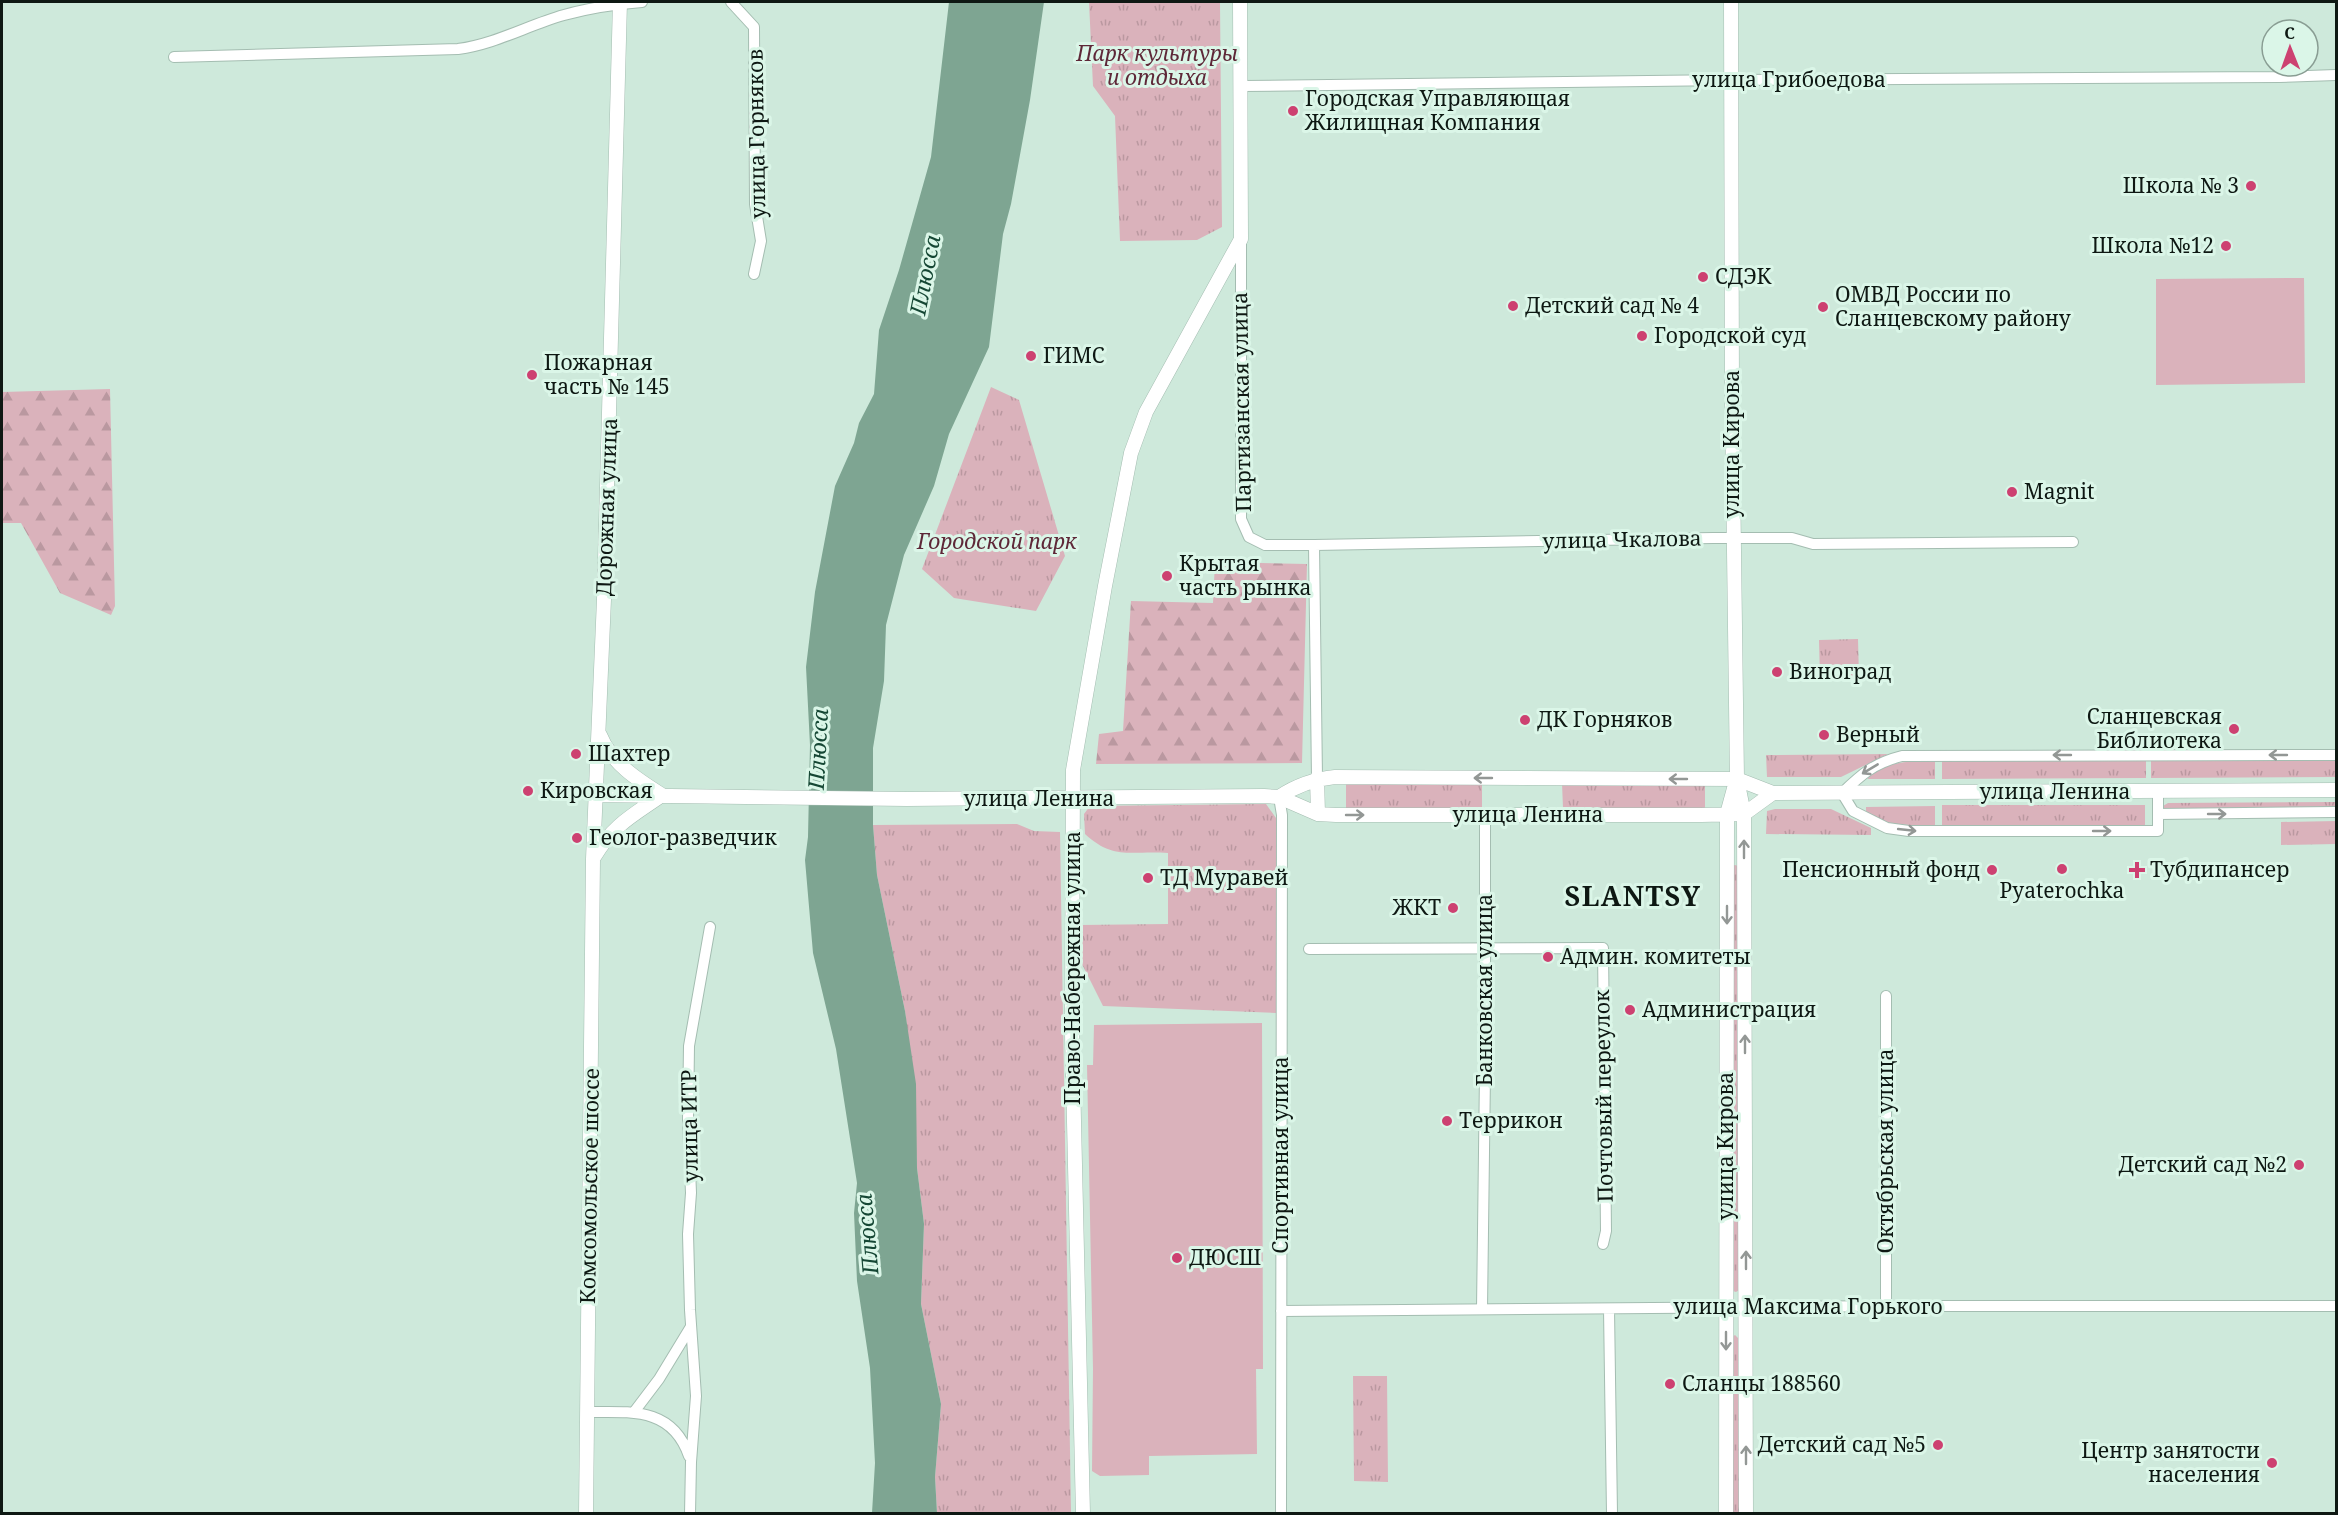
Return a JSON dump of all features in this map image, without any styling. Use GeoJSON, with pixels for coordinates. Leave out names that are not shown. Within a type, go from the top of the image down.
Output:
{"type":"FeatureCollection","features":[{"type":"Feature","properties":{"kind":"main road","name":"Партизанская улица"},"geometry":{"type":"LineString","coordinates":[[1240,2],[1241,238]]}},
{"type":"Feature","properties":{"kind":"main road","name":"улица Кирова"},"geometry":{"type":"LineString","coordinates":[[1731,2],[1733,538],[1737,779],[1744,814],[1746,1514]]}},
{"type":"Feature","properties":{"kind":"main road","name":"Дорожная улица"},"geometry":{"type":"LineString","coordinates":[[595,795],[613,312],[620,3]]}},
{"type":"Feature","properties":{"kind":"main road","name":"Право-Набережная улица"},"geometry":{"type":"LineString","coordinates":[[1083,1514],[1072,1034],[1072,799],[1075,759],[1131,453],[1146,412],[1241,238]]}},
{"type":"Feature","properties":{"kind":"main road"},"geometry":{"type":"LineString","coordinates":[[599,731],[604,747],[615,760],[662,795]]}},
{"type":"Feature","properties":{"kind":"main road"},"geometry":{"type":"LineString","coordinates":[[1317,778],[1318,814]]}},
{"type":"Feature","properties":{"kind":"main road","name":"улица Ленина"},"geometry":{"type":"LineString","coordinates":[[1279,797],[1317,778],[1737,779],[1773,793],[2337,790]]}},
{"type":"Feature","properties":{"kind":"main road","name":"улица Кирова"},"geometry":{"type":"LineString","coordinates":[[1726,1514],[1727,814],[1737,779]]}},
{"type":"Feature","properties":{"kind":"main road"},"geometry":{"type":"LineString","coordinates":[[1744,814],[1773,793]]}},
{"type":"Feature","properties":{"kind":"main road"},"geometry":{"type":"LineString","coordinates":[[595,795],[662,795]]}},
{"type":"Feature","properties":{"kind":"main road","name":"Комсомольское шоссе"},"geometry":{"type":"LineString","coordinates":[[586,1514],[595,795]]}},
{"type":"Feature","properties":{"kind":"main road"},"geometry":{"type":"LineString","coordinates":[[593,859],[611,832],[662,795]]}},
{"type":"Feature","properties":{"kind":"main road","name":"улица Ленина"},"geometry":{"type":"LineString","coordinates":[[662,795],[908,800],[1279,797],[1318,814],[1744,814]]}},
{"type":"Feature","properties":{"kind":"street"},"geometry":{"type":"LineString","coordinates":[[174,57],[458,50],[477,47],[563,15],[620,3],[642,2]]}},
{"type":"Feature","properties":{"kind":"street","name":"улица Горняков"},"geometry":{"type":"LineString","coordinates":[[731,2],[754,27],[755,204],[761,242],[754,274]]}},
{"type":"Feature","properties":{"kind":"street","name":"улица Грибоедова"},"geometry":{"type":"LineString","coordinates":[[1242,86],[2337,75]]}},
{"type":"Feature","properties":{"kind":"street","name":"Партизанская улица"},"geometry":{"type":"LineString","coordinates":[[1241,238],[1242,519],[1249,537],[1265,545],[1314,545]]}},
{"type":"Feature","properties":{"kind":"street","name":"улица Чкалова"},"geometry":{"type":"LineString","coordinates":[[1314,545],[1733,538],[1792,538],[1813,544],[2073,542]]}},
{"type":"Feature","properties":{"kind":"street"},"geometry":{"type":"LineString","coordinates":[[1314,545],[1317,778]]}},
{"type":"Feature","properties":{"kind":"street"},"geometry":{"type":"LineString","coordinates":[[2158,791],[2158,831],[1909,831],[1887,828],[1853,811],[1842,793],[1865,771],[1886,760],[1902,756],[2337,754]]}},
{"type":"Feature","properties":{"kind":"street","name":"Спортивная улица"},"geometry":{"type":"LineString","coordinates":[[1279,797],[1282,815],[1281,1514]]}},
{"type":"Feature","properties":{"kind":"street"},"geometry":{"type":"LineString","coordinates":[[2158,814],[2337,812]]}},
{"type":"Feature","properties":{"kind":"street","name":"Банковская улица"},"geometry":{"type":"LineString","coordinates":[[1482,1309],[1486,948],[1485,815]]}},
{"type":"Feature","properties":{"kind":"street","name":"улица ИТР"},"geometry":{"type":"LineString","coordinates":[[690,1514],[696,1396],[688,1234],[691,1193],[688,1119],[689,1046],[710,927]]}},
{"type":"Feature","properties":{"kind":"street"},"geometry":{"type":"LineString","coordinates":[[1308,949],[1486,948]]}},
{"type":"Feature","properties":{"kind":"street","name":"Почтовый переулок"},"geometry":{"type":"LineString","coordinates":[[1486,948],[1603,948],[1606,1231],[1603,1244]]}},
{"type":"Feature","properties":{"kind":"street","name":"Октябрьская улица"},"geometry":{"type":"LineString","coordinates":[[1886,996],[1886,1306]]}},
{"type":"Feature","properties":{"kind":"street","name":"улица Максима Горького"},"geometry":{"type":"LineString","coordinates":[[1281,1311],[1886,1306],[2337,1306]]}},
{"type":"Feature","properties":{"kind":"street"},"geometry":{"type":"LineString","coordinates":[[1609,1309],[1612,1514]]}},
{"type":"Feature","properties":{"kind":"street"},"geometry":{"type":"LineString","coordinates":[[632,1412],[659,1379],[691,1326]]}},
{"type":"Feature","properties":{"kind":"street","name":"улица ИТР"},"geometry":{"type":"LineString","coordinates":[[588,1412],[632,1412],[661,1420],[674,1430],[684,1444],[691,1462]]}},
{"type":"Feature","properties":{"kind":"green space","name":"Парк культуры и отдыха"},"geometry":{"type":"Polygon","coordinates":[[[1089,2],[1220,2],[1222,227],[1197,240],[1120,241],[1115,116],[1093,86],[1089,2]]]}},
{"type":"Feature","properties":{"kind":"green space"},"geometry":{"type":"Polygon","coordinates":[[[2304,278],[2305,383],[2156,385],[2156,279],[2304,278]]]}},
{"type":"Feature","properties":{"kind":"green space","name":"Городской парк"},"geometry":{"type":"Polygon","coordinates":[[[991,387],[1019,400],[1065,556],[1036,611],[954,598],[922,569],[991,387]]]}},
{"type":"Feature","properties":{"kind":"green space"},"geometry":{"type":"Polygon","coordinates":[[[110,389],[115,606],[111,615],[60,593],[21,523],[2,523],[2,392],[110,389]]]}},
{"type":"Feature","properties":{"kind":"green space"},"geometry":{"type":"Polygon","coordinates":[[[1215,562],[1307,564],[1302,763],[1096,764],[1099,734],[1123,731],[1131,601],[1213,603],[1215,562]]]}},
{"type":"Feature","properties":{"kind":"green space"},"geometry":{"type":"Polygon","coordinates":[[[1858,639],[1859,678],[1820,679],[1819,640],[1858,639]]]}},
{"type":"Feature","properties":{"kind":"green space"},"geometry":{"type":"Polygon","coordinates":[[[1888,754],[1841,777],[1767,777],[1766,755],[1888,754]]]}},
{"type":"Feature","properties":{"kind":"green space"},"geometry":{"type":"Polygon","coordinates":[[[2146,760],[2146,778],[1942,779],[1942,761],[2146,760]]]}},
{"type":"Feature","properties":{"kind":"green space"},"geometry":{"type":"Polygon","coordinates":[[[2151,760],[2336,760],[2336,777],[2151,778],[2151,760]]]}},
{"type":"Feature","properties":{"kind":"green space"},"geometry":{"type":"Polygon","coordinates":[[[1935,761],[1935,779],[1868,779],[1869,774],[1893,764],[1935,761]]]}},
{"type":"Feature","properties":{"kind":"green space"},"geometry":{"type":"Polygon","coordinates":[[[1562,783],[1705,784],[1705,808],[1563,808],[1562,783]]]}},
{"type":"Feature","properties":{"kind":"green space"},"geometry":{"type":"Polygon","coordinates":[[[1346,784],[1482,784],[1482,808],[1346,809],[1346,784]]]}},
{"type":"Feature","properties":{"kind":"green space"},"geometry":{"type":"Polygon","coordinates":[[[2336,802],[2336,808],[2164,809],[2163,806],[2168,803],[2336,802]]]}},
{"type":"Feature","properties":{"kind":"green space"},"geometry":{"type":"Polygon","coordinates":[[[1266,804],[1276,818],[1276,1013],[1103,1006],[1080,960],[1080,925],[1168,924],[1168,853],[1115,851],[1095,842],[1085,834],[1084,814],[1090,806],[1266,804]]]}},
{"type":"Feature","properties":{"kind":"green space"},"geometry":{"type":"Polygon","coordinates":[[[1942,805],[2145,805],[2145,825],[1942,826],[1942,805]]]}},
{"type":"Feature","properties":{"kind":"green space"},"geometry":{"type":"Polygon","coordinates":[[[1935,806],[1935,825],[1890,823],[1866,811],[1866,807],[1935,806]]]}},
{"type":"Feature","properties":{"kind":"green space"},"geometry":{"type":"Polygon","coordinates":[[[1831,809],[1871,828],[1871,835],[1766,834],[1767,811],[1831,809]]]}},
{"type":"Feature","properties":{"kind":"green space"},"geometry":{"type":"Polygon","coordinates":[[[2336,821],[2336,844],[2281,845],[2281,822],[2336,821]]]}},
{"type":"Feature","properties":{"kind":"green space"},"geometry":{"type":"Polygon","coordinates":[[[1017,824],[1034,831],[1060,832],[1071,1513],[937,1513],[935,1477],[941,1404],[921,1304],[924,1224],[917,1168],[909,1044],[905,1011],[877,875],[873,825],[1017,824]]]}},
{"type":"Feature","properties":{"kind":"green space"},"geometry":{"type":"Polygon","coordinates":[[[1732,866],[1738,866],[1739,1290],[1736,1292],[1733,1291],[1732,866]]]}},
{"type":"Feature","properties":{"kind":"green space","name":"ДЮСШ"},"geometry":{"type":"Polygon","coordinates":[[[1262,1023],[1263,1369],[1256,1369],[1257,1454],[1149,1456],[1149,1475],[1100,1476],[1092,1471],[1093,1369],[1087,1065],[1093,1065],[1094,1025],[1262,1023]]]}},
{"type":"Feature","properties":{"kind":"green space"},"geometry":{"type":"Polygon","coordinates":[[[1735,1335],[1739,1339],[1739,1513],[1731,1514],[1732,1337],[1735,1335]]]}},
{"type":"Feature","properties":{"kind":"green space"},"geometry":{"type":"Polygon","coordinates":[[[1353,1376],[1387,1376],[1388,1482],[1354,1481],[1353,1376]]]}},
{"type":"Feature","properties":{"kind":"water","name":"Плюсса"},"geometry":{"type":"Polygon","coordinates":[[[949,2],[1044,2],[1030,100],[1011,204],[1003,234],[989,347],[949,434],[934,486],[904,555],[886,625],[884,681],[873,748],[873,825],[877,875],[905,1011],[916,1084],[917,1168],[924,1224],[921,1304],[941,1404],[935,1477],[937,1513],[872,1513],[875,1463],[870,1368],[857,1281],[854,1213],[857,1183],[836,1049],[813,953],[805,860],[808,837],[810,745],[806,667],[815,592],[835,486],[854,443],[859,423],[874,394],[879,330],[899,270],[931,157],[949,2]]]}},
{"type":"Feature","properties":{"kind":"place","name":"Городская Управляющая Жилищная Компания"},"geometry":{"type":"Point","coordinates":[1293,111]}},
{"type":"Feature","properties":{"kind":"place","name":"Школа № 3"},"geometry":{"type":"Point","coordinates":[2251,186]}},
{"type":"Feature","properties":{"kind":"place","name":"Школа №12"},"geometry":{"type":"Point","coordinates":[2226,246]}},
{"type":"Feature","properties":{"kind":"place","name":"СДЭК"},"geometry":{"type":"Point","coordinates":[1703,277]}},
{"type":"Feature","properties":{"kind":"place","name":"Детский сад № 4"},"geometry":{"type":"Point","coordinates":[1513,306]}},
{"type":"Feature","properties":{"kind":"place","name":"ОМВД России по Сланцевскому району"},"geometry":{"type":"Point","coordinates":[1823,307]}},
{"type":"Feature","properties":{"kind":"place","name":"Городской суд"},"geometry":{"type":"Point","coordinates":[1642,336]}},
{"type":"Feature","properties":{"kind":"place","name":"ГИМС"},"geometry":{"type":"Point","coordinates":[1031,356]}},
{"type":"Feature","properties":{"kind":"place","name":"Пожарная часть № 145"},"geometry":{"type":"Point","coordinates":[532,375]}},
{"type":"Feature","properties":{"kind":"place","name":"Magnit"},"geometry":{"type":"Point","coordinates":[2012,492]}},
{"type":"Feature","properties":{"kind":"place","name":"Крытая часть рынка"},"geometry":{"type":"Point","coordinates":[1167,576]}},
{"type":"Feature","properties":{"kind":"place","name":"Виноград"},"geometry":{"type":"Point","coordinates":[1777,672]}},
{"type":"Feature","properties":{"kind":"place","name":"ДК Горняков"},"geometry":{"type":"Point","coordinates":[1525,720]}},
{"type":"Feature","properties":{"kind":"place","name":"Сланцевская Библиотека"},"geometry":{"type":"Point","coordinates":[2234,729]}},
{"type":"Feature","properties":{"kind":"place","name":"Верный"},"geometry":{"type":"Point","coordinates":[1824,735]}},
{"type":"Feature","properties":{"kind":"place","name":"Шахтер"},"geometry":{"type":"Point","coordinates":[576,754]}},
{"type":"Feature","properties":{"kind":"place","name":"Кировская"},"geometry":{"type":"Point","coordinates":[528,791]}},
{"type":"Feature","properties":{"kind":"place","name":"Геолог-разведчик"},"geometry":{"type":"Point","coordinates":[577,838]}},
{"type":"Feature","properties":{"kind":"place","name":"Pyaterochka"},"geometry":{"type":"Point","coordinates":[2062,869]}},
{"type":"Feature","properties":{"kind":"place","name":"Пенсионный фонд"},"geometry":{"type":"Point","coordinates":[1992,870]}},
{"type":"Feature","properties":{"kind":"place","name":"Тубдипансер"},"geometry":{"type":"Point","coordinates":[2137,870]}},
{"type":"Feature","properties":{"kind":"place","name":"ТД Муравей"},"geometry":{"type":"Point","coordinates":[1148,878]}},
{"type":"Feature","properties":{"kind":"place","name":"ЖКТ"},"geometry":{"type":"Point","coordinates":[1453,908]}},
{"type":"Feature","properties":{"kind":"place","name":"Админ. комитеты"},"geometry":{"type":"Point","coordinates":[1548,957]}},
{"type":"Feature","properties":{"kind":"place","name":"Администрация"},"geometry":{"type":"Point","coordinates":[1630,1010]}},
{"type":"Feature","properties":{"kind":"place","name":"Террикон"},"geometry":{"type":"Point","coordinates":[1447,1121]}},
{"type":"Feature","properties":{"kind":"place","name":"Детский сад №2"},"geometry":{"type":"Point","coordinates":[2299,1165]}},
{"type":"Feature","properties":{"kind":"place","name":"ДЮСШ"},"geometry":{"type":"Point","coordinates":[1177,1258]}},
{"type":"Feature","properties":{"kind":"place","name":"Сланцы 188560"},"geometry":{"type":"Point","coordinates":[1670,1384]}},
{"type":"Feature","properties":{"kind":"place","name":"Детский сад №5"},"geometry":{"type":"Point","coordinates":[1938,1445]}},
{"type":"Feature","properties":{"kind":"place","name":"Центр занятости населения"},"geometry":{"type":"Point","coordinates":[2272,1463]}},
{"type":"Feature","properties":{"kind":"district","name":"SLANTSY"},"geometry":{"type":"Point","coordinates":[1633,897]}}]}
